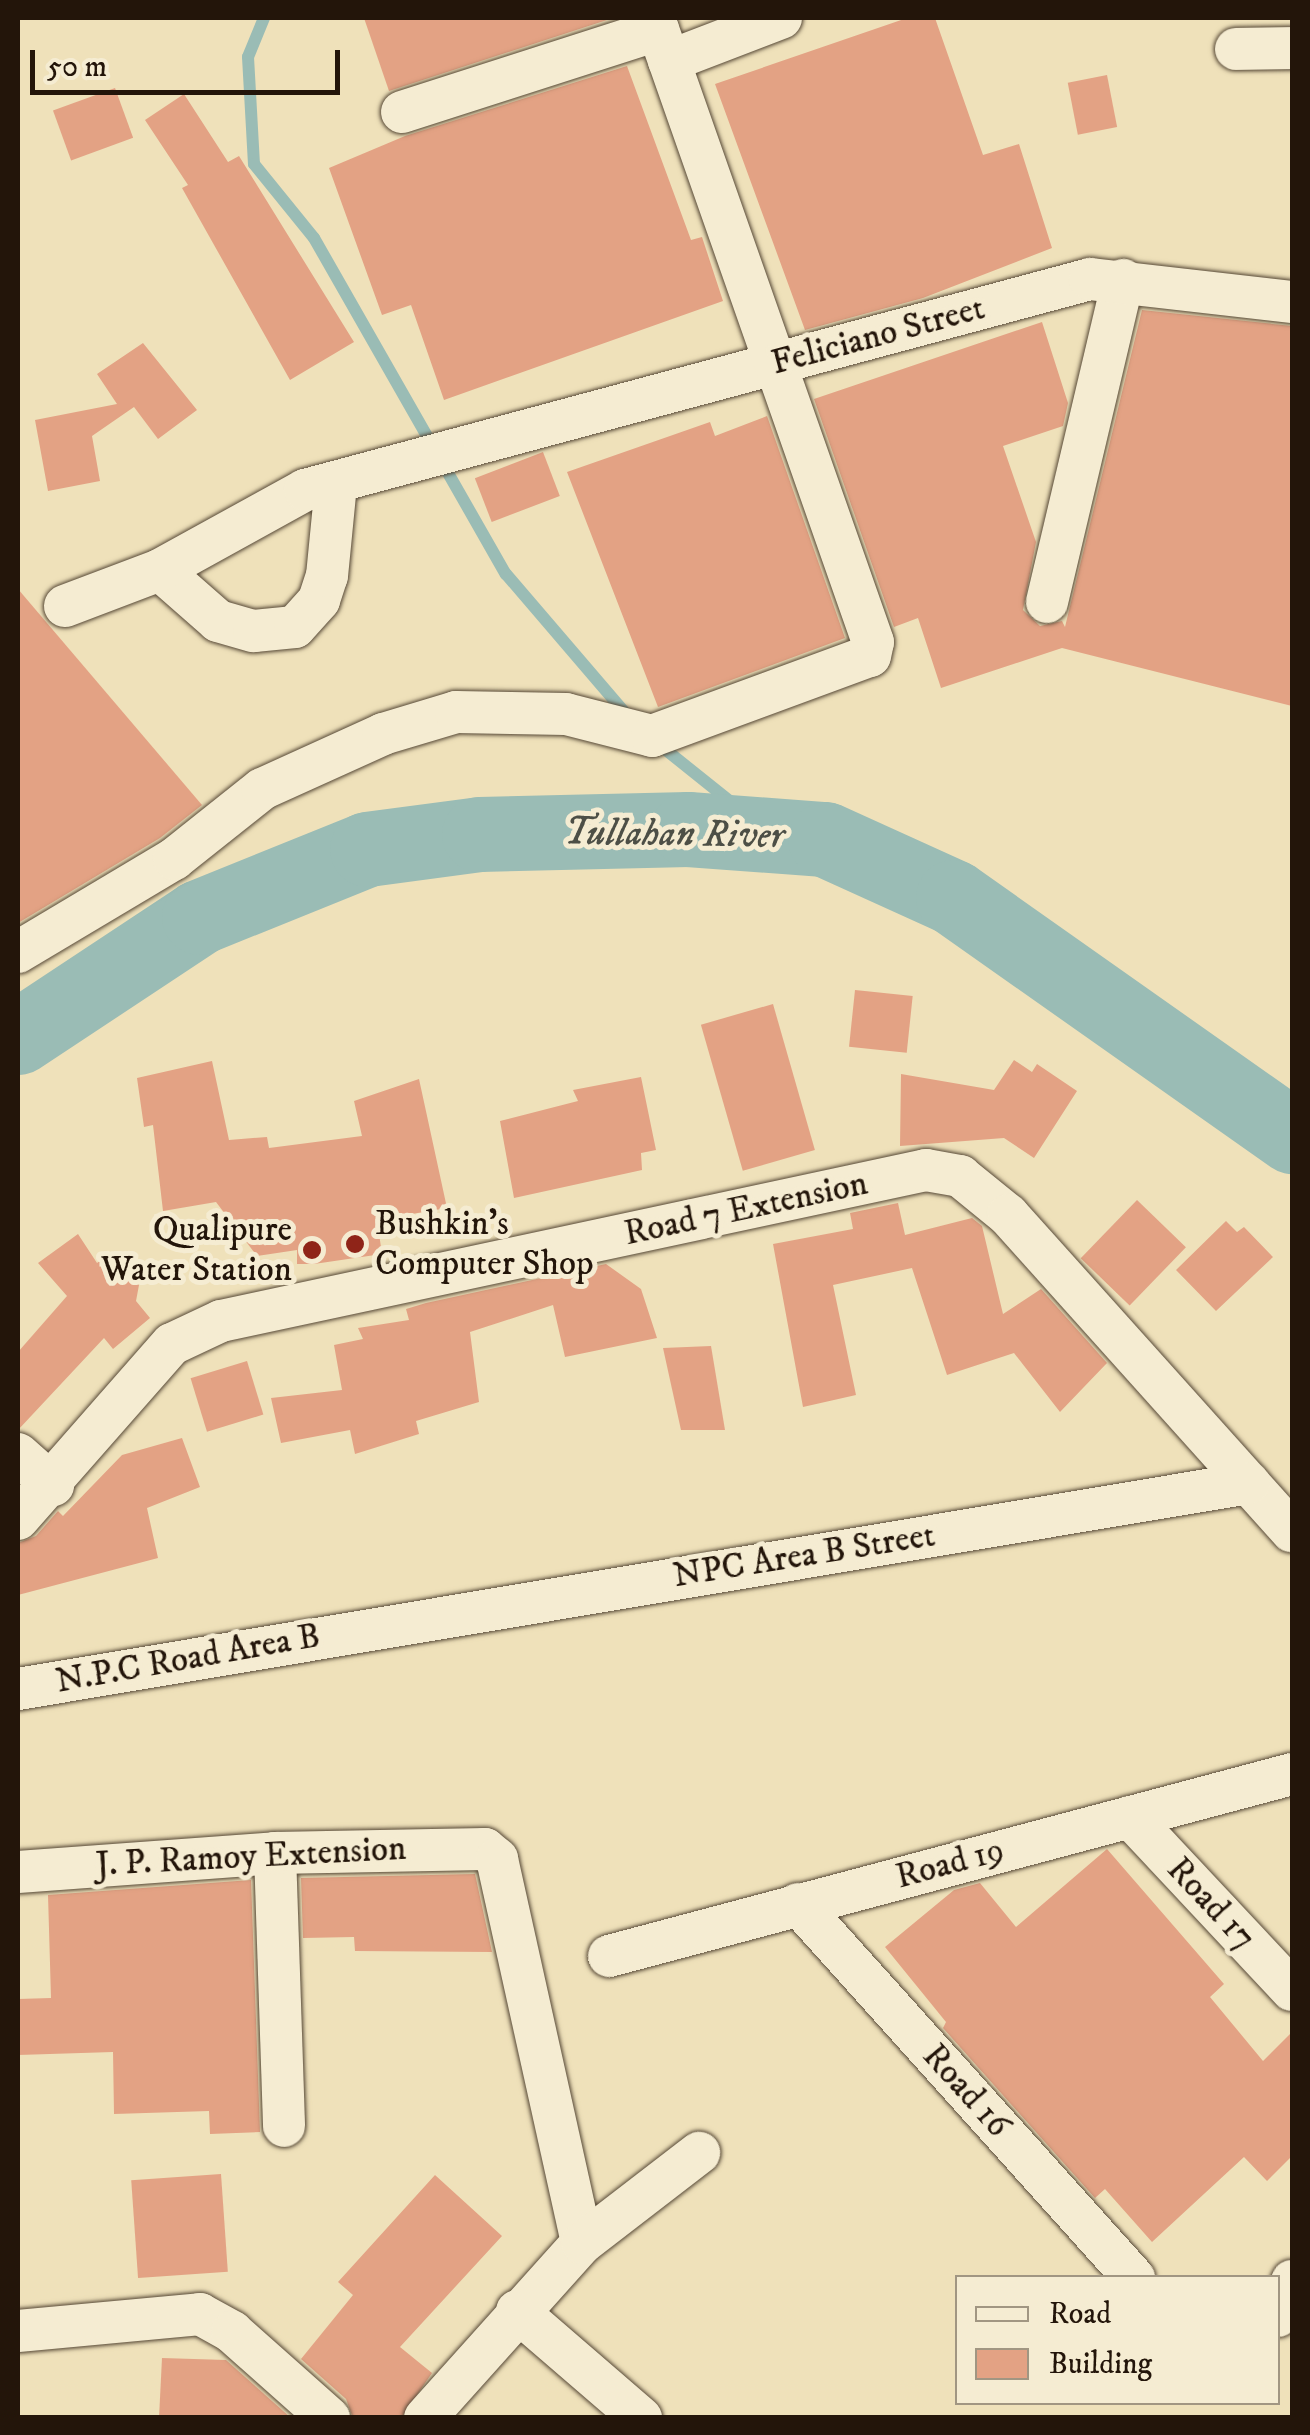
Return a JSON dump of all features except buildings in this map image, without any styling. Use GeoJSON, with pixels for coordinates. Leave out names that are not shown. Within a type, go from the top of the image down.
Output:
{"type":"FeatureCollection","features":[{"type":"Feature","properties":{"kind":"street"},"geometry":{"type":"LineString","coordinates":[[402,112],[660,36],[781,18]]}},
{"type":"Feature","properties":{"kind":"street"},"geometry":{"type":"LineString","coordinates":[[18,952],[174,859],[262,789],[383,734],[456,712],[566,714],[652,736],[870,656],[873,642],[660,36]]}},
{"type":"Feature","properties":{"kind":"street"},"geometry":{"type":"LineString","coordinates":[[1236,49],[1292,48]]}},
{"type":"Feature","properties":{"kind":"street","name":"Feliciano Street"},"geometry":{"type":"LineString","coordinates":[[66,606],[160,570],[287,497],[1090,279],[1292,302]]}},
{"type":"Feature","properties":{"kind":"street"},"geometry":{"type":"LineString","coordinates":[[1046,602],[1123,280]]}},
{"type":"Feature","properties":{"kind":"street"},"geometry":{"type":"LineString","coordinates":[[160,570],[218,621],[254,631],[295,627],[319,600],[327,576],[336,485]]}},
{"type":"Feature","properties":{"kind":"street","name":"Road 7 Extension"},"geometry":{"type":"LineString","coordinates":[[18,1519],[53,1485],[172,1344],[221,1321],[926,1170],[960,1176],[1008,1215],[1292,1531]]}},
{"type":"Feature","properties":{"kind":"street"},"geometry":{"type":"LineString","coordinates":[[18,1454],[53,1485]]}},
{"type":"Feature","properties":{"kind":"street","name":"NPC Area B Street"},"geometry":{"type":"LineString","coordinates":[[359,1630],[1249,1482]]}},
{"type":"Feature","properties":{"kind":"street","name":"N.P.C Road Area B"},"geometry":{"type":"LineString","coordinates":[[18,1690],[359,1630]]}},
{"type":"Feature","properties":{"kind":"street","name":"Road 19"},"geometry":{"type":"LineString","coordinates":[[609,1956],[1292,1774]]}},
{"type":"Feature","properties":{"kind":"street","name":"Road 17"},"geometry":{"type":"LineString","coordinates":[[1130,1817],[1292,1990]]}},
{"type":"Feature","properties":{"kind":"street","name":"J. P. Ramoy Extension"},"geometry":{"type":"LineString","coordinates":[[18,1872],[275,1853],[485,1849],[497,1859],[582,2244]]}},
{"type":"Feature","properties":{"kind":"street"},"geometry":{"type":"LineString","coordinates":[[275,1853],[284,2126]]}},
{"type":"Feature","properties":{"kind":"street","name":"Road 16"},"geometry":{"type":"LineString","coordinates":[[798,1904],[1131,2275]]}},
{"type":"Feature","properties":{"kind":"street"},"geometry":{"type":"LineString","coordinates":[[425,2418],[582,2244],[699,2153]]}},
{"type":"Feature","properties":{"kind":"street"},"geometry":{"type":"LineString","coordinates":[[1280,2311],[1292,2282]]}},
{"type":"Feature","properties":{"kind":"street"},"geometry":{"type":"LineString","coordinates":[[518,2312],[641,2418]]}},
{"type":"Feature","properties":{"kind":"street"},"geometry":{"type":"LineString","coordinates":[[18,2330],[200,2314],[232,2332],[330,2418]]}},
{"type":"Feature","properties":{"kind":"waterway"},"geometry":{"type":"LineString","coordinates":[[264,18],[248,57],[254,164],[314,238],[506,574],[627,715]]}},
{"type":"Feature","properties":{"kind":"waterway"},"geometry":{"type":"LineString","coordinates":[[656,742],[772,835]]}},
{"type":"Feature","properties":{"kind":"waterway","name":"Tullahan River"},"geometry":{"type":"LineString","coordinates":[[18,1037],[199,917],[367,849],[479,834],[688,829],[825,839],[953,897],[1292,1136]]}},
{"type":"Feature","properties":{"kind":"place","name":"Bushkin's Computer Shop"},"geometry":{"type":"Point","coordinates":[355,1244]}},
{"type":"Feature","properties":{"kind":"place","name":"Qualipure Water Station"},"geometry":{"type":"Point","coordinates":[312,1250]}}]}
